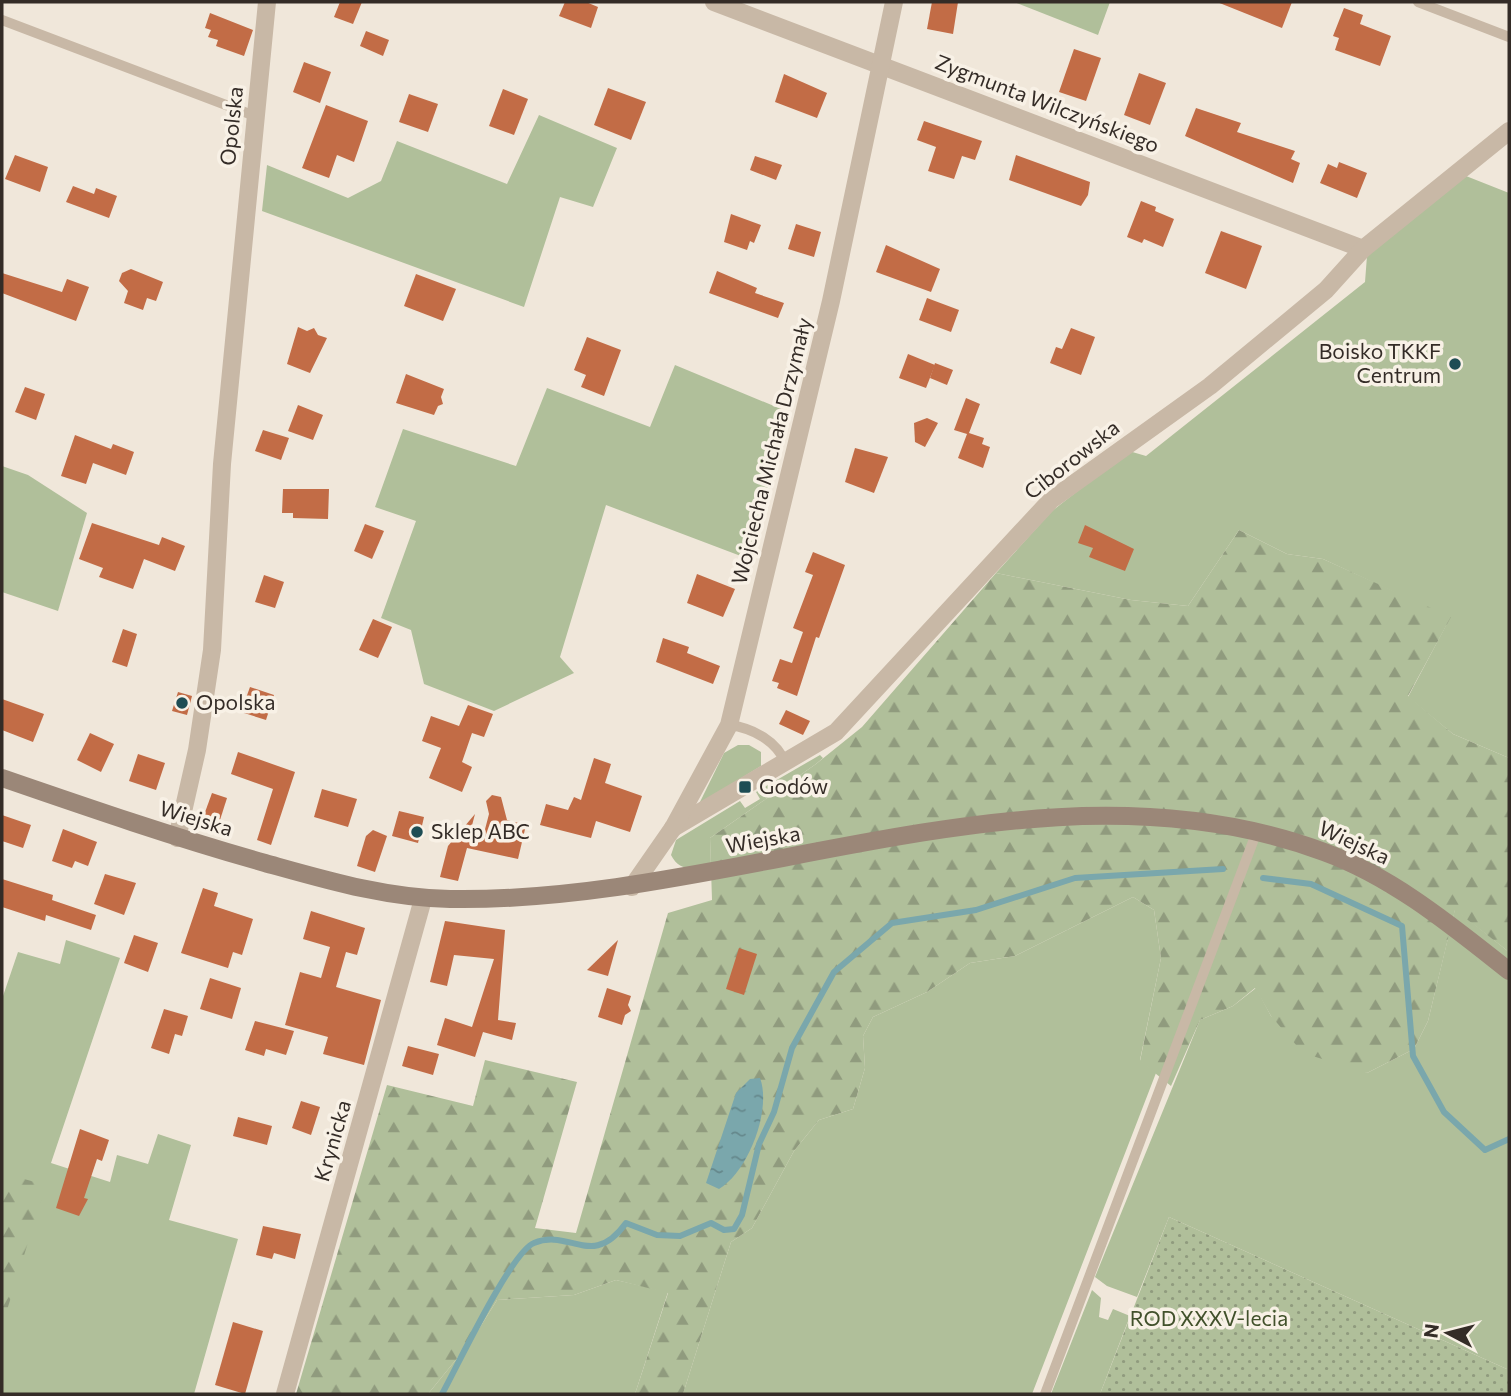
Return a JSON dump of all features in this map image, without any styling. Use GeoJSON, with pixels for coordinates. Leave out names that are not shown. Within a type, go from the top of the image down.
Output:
{"type":"FeatureCollection","features":[{"type":"Feature","properties":{"kind":"street","name":"Opolska"},"geometry":{"type":"LineString","coordinates":[[177,838],[197,750],[212,650],[222,464],[267,2]]}},
{"type":"Feature","properties":{"kind":"street","name":"Zygmunta Wilczyńskiego"},"geometry":{"type":"LineString","coordinates":[[714,2],[1363,249]]}},
{"type":"Feature","properties":{"kind":"street","name":"Wojciecha Michała Drzymały"},"geometry":{"type":"LineString","coordinates":[[632,887],[673,828],[729,725],[831,301],[894,2]]}},
{"type":"Feature","properties":{"kind":"street","name":"Ciborowska"},"geometry":{"type":"LineString","coordinates":[[673,828],[786,764],[836,732],[1051,500],[1210,386],[1326,290],[1363,249],[1509,131]]}},
{"type":"Feature","properties":{"kind":"street","name":"Wiejska"},"geometry":{"type":"LineString","coordinates":[[2,778],[177,838],[341,884],[424,899],[481,898],[632,887],[1005,820],[1048,817],[1166,819],[1257,831],[1327,853],[1374,876],[1448,922],[1509,971]]}},
{"type":"Feature","properties":{"kind":"street","name":"Krynicka"},"geometry":{"type":"LineString","coordinates":[[285,1394],[424,899]]}},
{"type":"Feature","properties":{"kind":"lane"},"geometry":{"type":"LineString","coordinates":[[1418,2],[1509,37]]}},
{"type":"Feature","properties":{"kind":"lane"},"geometry":{"type":"LineString","coordinates":[[2,20],[256,116]]}},
{"type":"Feature","properties":{"kind":"lane"},"geometry":{"type":"LineString","coordinates":[[729,725],[754,731],[775,745],[786,764]]}},
{"type":"Feature","properties":{"kind":"lane"},"geometry":{"type":"LineString","coordinates":[[1045,1394],[1257,831]]}},
{"type":"Feature","properties":{"kind":"green space"},"geometry":{"type":"Polygon","coordinates":[[[1014,2],[1110,2],[1098,35],[1014,2]]]}},
{"type":"Feature","properties":{"kind":"green space"},"geometry":{"type":"Polygon","coordinates":[[[539,115],[617,148],[593,207],[560,197],[524,307],[262,211],[267,165],[348,198],[381,181],[397,141],[507,184],[539,115]]]}},
{"type":"Feature","properties":{"kind":"green space"},"geometry":{"type":"Polygon","coordinates":[[[1466,176],[1509,193],[1509,758],[1453,734],[1408,697],[1450,618],[1323,559],[1287,554],[1239,530],[1188,606],[1131,600],[996,573],[1052,511],[1129,451],[1146,456],[1365,282],[1367,256],[1466,176]]]}},
{"type":"Feature","properties":{"kind":"green space"},"geometry":{"type":"Polygon","coordinates":[[[675,365],[786,411],[754,561],[606,505],[560,657],[574,673],[494,711],[424,684],[411,630],[381,618],[416,521],[375,507],[403,429],[516,466],[547,388],[650,427],[675,365]]]}},
{"type":"Feature","properties":{"kind":"green space"},"geometry":{"type":"Polygon","coordinates":[[[2,466],[28,475],[87,513],[58,611],[2,592],[2,466]]]}},
{"type":"Feature","properties":{"kind":"green space"},"geometry":{"type":"Polygon","coordinates":[[[1239,530],[1287,554],[1323,559],[1451,617],[1408,696],[1453,734],[1509,758],[1509,952],[1455,910],[1428,1021],[1414,1049],[1367,1073],[1303,1053],[1271,1016],[1255,988],[1233,1006],[1200,1020],[1171,1086],[1140,1061],[1161,958],[1154,910],[1133,897],[1015,956],[970,963],[927,992],[873,1017],[863,1036],[865,1068],[853,1109],[819,1120],[794,1151],[752,1228],[731,1242],[683,1394],[635,1394],[668,1293],[616,1280],[574,1295],[497,1300],[472,1340],[428,1394],[296,1394],[387,1085],[473,1106],[485,1060],[577,1082],[535,1228],[576,1233],[668,913],[712,900],[710,838],[816,764],[862,727],[996,573],[1131,600],[1188,606],[1239,530]]]}},
{"type":"Feature","properties":{"kind":"green space"},"geometry":{"type":"Polygon","coordinates":[[[738,745],[749,745],[761,752],[761,766],[699,804],[724,753],[738,745]]]}},
{"type":"Feature","properties":{"kind":"green space"},"geometry":{"type":"Polygon","coordinates":[[[820,755],[823,758],[816,764],[710,838],[711,866],[688,868],[675,861],[671,855],[676,840],[740,801],[745,808],[760,799],[756,792],[820,755]]]}},
{"type":"Feature","properties":{"kind":"green space"},"geometry":{"type":"Polygon","coordinates":[[[1133,897],[1154,910],[1161,958],[1140,1060],[1156,1073],[1032,1394],[683,1394],[731,1242],[752,1228],[794,1151],[819,1120],[853,1109],[865,1068],[863,1036],[873,1017],[927,992],[970,963],[1015,956],[1133,897]]]}},
{"type":"Feature","properties":{"kind":"green space"},"geometry":{"type":"Polygon","coordinates":[[[1455,909],[1509,952],[1509,1370],[1169,1217],[1137,1297],[1107,1286],[1095,1277],[1200,1020],[1233,1006],[1256,988],[1271,1016],[1367,1073],[1414,1049],[1428,1021],[1455,909]]]}},
{"type":"Feature","properties":{"kind":"green space"},"geometry":{"type":"Polygon","coordinates":[[[66,940],[120,958],[51,1163],[110,1182],[117,1155],[148,1164],[158,1134],[191,1145],[169,1220],[238,1239],[194,1394],[2,1394],[2,999],[18,952],[60,964],[66,940]]]}},
{"type":"Feature","properties":{"kind":"green space"},"geometry":{"type":"Polygon","coordinates":[[[2,1173],[46,1185],[2,1326],[2,1173]]]}},
{"type":"Feature","properties":{"kind":"green space","name":"ROD XXXV-lecia"},"geometry":{"type":"Polygon","coordinates":[[[1169,1217],[1509,1370],[1509,1394],[1100,1394],[1169,1217]]]}},
{"type":"Feature","properties":{"kind":"green space"},"geometry":{"type":"Polygon","coordinates":[[[616,1280],[668,1292],[635,1394],[428,1394],[472,1340],[497,1300],[574,1295],[616,1280]]]}},
{"type":"Feature","properties":{"kind":"green space"},"geometry":{"type":"Polygon","coordinates":[[[1092,1290],[1101,1298],[1099,1317],[1108,1320],[1113,1309],[1130,1316],[1100,1394],[1051,1394],[1092,1290]]]}},
{"type":"Feature","properties":{"kind":"water"},"geometry":{"type":"Polygon","coordinates":[[[760,1078],[763,1106],[755,1139],[739,1169],[730,1181],[719,1189],[706,1183],[736,1093],[750,1079],[760,1078]]]}},
{"type":"Feature","properties":{"kind":"building"},"geometry":{"type":"Polygon","coordinates":[[[340,2],[362,2],[353,24],[334,17],[340,2]]]}},
{"type":"Feature","properties":{"kind":"building"},"geometry":{"type":"Polygon","coordinates":[[[565,2],[586,2],[598,7],[591,28],[559,16],[565,2]]]}},
{"type":"Feature","properties":{"kind":"building"},"geometry":{"type":"Polygon","coordinates":[[[932,2],[958,2],[953,34],[927,29],[932,2]]]}},
{"type":"Feature","properties":{"kind":"building"},"geometry":{"type":"Polygon","coordinates":[[[1217,2],[1292,2],[1282,28],[1217,2]]]}},
{"type":"Feature","properties":{"kind":"building"},"geometry":{"type":"Polygon","coordinates":[[[1344,8],[1363,15],[1360,24],[1391,36],[1380,66],[1335,50],[1339,38],[1333,36],[1344,8]]]}},
{"type":"Feature","properties":{"kind":"building"},"geometry":{"type":"Polygon","coordinates":[[[210,13],[253,30],[244,56],[216,46],[218,40],[208,37],[211,30],[205,28],[210,13]]]}},
{"type":"Feature","properties":{"kind":"building"},"geometry":{"type":"Polygon","coordinates":[[[366,31],[389,40],[383,56],[360,46],[366,31]]]}},
{"type":"Feature","properties":{"kind":"building"},"geometry":{"type":"Polygon","coordinates":[[[1074,49],[1101,58],[1086,101],[1059,92],[1074,49]]]}},
{"type":"Feature","properties":{"kind":"building"},"geometry":{"type":"Polygon","coordinates":[[[304,62],[331,72],[320,103],[293,92],[304,62]]]}},
{"type":"Feature","properties":{"kind":"building"},"geometry":{"type":"Polygon","coordinates":[[[1139,73],[1166,83],[1150,125],[1124,115],[1139,73]]]}},
{"type":"Feature","properties":{"kind":"building"},"geometry":{"type":"Polygon","coordinates":[[[784,74],[827,93],[817,118],[775,102],[784,74]]]}},
{"type":"Feature","properties":{"kind":"building"},"geometry":{"type":"Polygon","coordinates":[[[608,88],[646,102],[631,140],[594,125],[608,88]]]}},
{"type":"Feature","properties":{"kind":"building"},"geometry":{"type":"Polygon","coordinates":[[[503,89],[528,99],[514,135],[489,126],[503,89]]]}},
{"type":"Feature","properties":{"kind":"building"},"geometry":{"type":"Polygon","coordinates":[[[409,94],[438,104],[428,132],[399,122],[409,94]]]}},
{"type":"Feature","properties":{"kind":"building"},"geometry":{"type":"Polygon","coordinates":[[[326,105],[368,121],[354,162],[337,155],[329,178],[302,168],[326,105]]]}},
{"type":"Feature","properties":{"kind":"building"},"geometry":{"type":"Polygon","coordinates":[[[1196,108],[1241,123],[1237,132],[1295,151],[1291,159],[1300,163],[1293,183],[1185,136],[1196,108]]]}},
{"type":"Feature","properties":{"kind":"building"},"geometry":{"type":"Polygon","coordinates":[[[924,121],[982,141],[975,160],[962,156],[954,179],[928,171],[936,147],[917,140],[924,121]]]}},
{"type":"Feature","properties":{"kind":"building"},"geometry":{"type":"Polygon","coordinates":[[[15,155],[48,167],[40,192],[5,179],[15,155]]]}},
{"type":"Feature","properties":{"kind":"building"},"geometry":{"type":"Polygon","coordinates":[[[1016,155],[1090,182],[1088,195],[1081,206],[1009,180],[1016,155]]]}},
{"type":"Feature","properties":{"kind":"building"},"geometry":{"type":"Polygon","coordinates":[[[755,156],[782,165],[776,180],[750,170],[755,156]]]}},
{"type":"Feature","properties":{"kind":"building"},"geometry":{"type":"Polygon","coordinates":[[[1339,162],[1367,173],[1357,198],[1320,183],[1328,164],[1337,168],[1339,162]]]}},
{"type":"Feature","properties":{"kind":"building"},"geometry":{"type":"Polygon","coordinates":[[[73,186],[94,194],[96,188],[117,196],[109,218],[66,202],[73,186]]]}},
{"type":"Feature","properties":{"kind":"building"},"geometry":{"type":"Polygon","coordinates":[[[1141,201],[1174,219],[1163,247],[1144,239],[1142,243],[1127,237],[1141,201]]]}},
{"type":"Feature","properties":{"kind":"building"},"geometry":{"type":"Polygon","coordinates":[[[731,214],[761,225],[754,243],[750,241],[747,250],[724,242],[731,214]]]}},
{"type":"Feature","properties":{"kind":"building"},"geometry":{"type":"Polygon","coordinates":[[[796,224],[821,232],[814,257],[788,249],[796,224]]]}},
{"type":"Feature","properties":{"kind":"building"},"geometry":{"type":"Polygon","coordinates":[[[1221,231],[1262,246],[1246,289],[1205,273],[1221,231]]]}},
{"type":"Feature","properties":{"kind":"building"},"geometry":{"type":"Polygon","coordinates":[[[886,245],[940,269],[931,292],[876,272],[886,245]]]}},
{"type":"Feature","properties":{"kind":"building"},"geometry":{"type":"Polygon","coordinates":[[[131,269],[163,282],[156,301],[147,298],[143,310],[124,303],[128,291],[119,281],[122,273],[131,269]]]}},
{"type":"Feature","properties":{"kind":"building"},"geometry":{"type":"Polygon","coordinates":[[[717,271],[757,288],[755,293],[784,303],[778,318],[709,293],[717,271]]]}},
{"type":"Feature","properties":{"kind":"building"},"geometry":{"type":"Polygon","coordinates":[[[2,273],[62,292],[67,279],[89,287],[76,321],[2,293],[2,273]]]}},
{"type":"Feature","properties":{"kind":"building"},"geometry":{"type":"Polygon","coordinates":[[[416,274],[456,289],[443,321],[404,306],[416,274]]]}},
{"type":"Feature","properties":{"kind":"building"},"geometry":{"type":"Polygon","coordinates":[[[927,298],[959,310],[951,332],[919,320],[927,298]]]}},
{"type":"Feature","properties":{"kind":"building"},"geometry":{"type":"Polygon","coordinates":[[[298,327],[307,331],[314,328],[318,335],[327,338],[310,373],[287,364],[298,327]]]}},
{"type":"Feature","properties":{"kind":"building"},"geometry":{"type":"Polygon","coordinates":[[[1071,328],[1095,337],[1081,375],[1050,363],[1056,347],[1062,349],[1071,328]]]}},
{"type":"Feature","properties":{"kind":"building"},"geometry":{"type":"Polygon","coordinates":[[[587,337],[621,350],[604,396],[581,387],[586,375],[574,370],[587,337]]]}},
{"type":"Feature","properties":{"kind":"building"},"geometry":{"type":"Polygon","coordinates":[[[908,354],[935,365],[926,388],[899,378],[908,354]]]}},
{"type":"Feature","properties":{"kind":"building"},"geometry":{"type":"Polygon","coordinates":[[[935,363],[953,370],[947,385],[930,378],[935,363]]]}},
{"type":"Feature","properties":{"kind":"building"},"geometry":{"type":"Polygon","coordinates":[[[406,374],[444,389],[441,397],[443,404],[438,406],[434,415],[396,403],[406,374]]]}},
{"type":"Feature","properties":{"kind":"building"},"geometry":{"type":"Polygon","coordinates":[[[25,387],[45,394],[36,420],[15,412],[25,387]]]}},
{"type":"Feature","properties":{"kind":"building"},"geometry":{"type":"Polygon","coordinates":[[[966,398],[980,404],[969,433],[984,438],[982,444],[990,447],[983,468],[958,458],[967,434],[954,430],[966,398]]]}},
{"type":"Feature","properties":{"kind":"building"},"geometry":{"type":"Polygon","coordinates":[[[298,405],[323,415],[313,440],[288,431],[298,405]]]}},
{"type":"Feature","properties":{"kind":"building"},"geometry":{"type":"Polygon","coordinates":[[[927,418],[938,423],[925,447],[915,442],[914,423],[927,418]]]}},
{"type":"Feature","properties":{"kind":"building"},"geometry":{"type":"Polygon","coordinates":[[[263,430],[289,438],[281,460],[255,451],[263,430]]]}},
{"type":"Feature","properties":{"kind":"building"},"geometry":{"type":"Polygon","coordinates":[[[75,435],[111,449],[113,444],[134,452],[126,475],[93,463],[86,484],[61,476],[75,435]]]}},
{"type":"Feature","properties":{"kind":"building"},"geometry":{"type":"Polygon","coordinates":[[[855,448],[888,457],[874,493],[845,482],[855,448]]]}},
{"type":"Feature","properties":{"kind":"building"},"geometry":{"type":"Polygon","coordinates":[[[283,489],[329,489],[328,519],[293,518],[293,513],[282,513],[283,489]]]}},
{"type":"Feature","properties":{"kind":"building"},"geometry":{"type":"Polygon","coordinates":[[[92,523],[159,545],[162,537],[185,546],[175,571],[144,559],[133,589],[99,577],[103,568],[79,559],[92,523]]]}},
{"type":"Feature","properties":{"kind":"building"},"geometry":{"type":"Polygon","coordinates":[[[365,524],[384,531],[372,559],[354,551],[365,524]]]}},
{"type":"Feature","properties":{"kind":"building"},"geometry":{"type":"Polygon","coordinates":[[[1085,525],[1134,549],[1125,571],[1089,557],[1093,548],[1078,543],[1085,525]]]}},
{"type":"Feature","properties":{"kind":"building"},"geometry":{"type":"Polygon","coordinates":[[[813,552],[845,565],[819,638],[816,637],[797,696],[777,688],[779,683],[772,681],[780,659],[792,663],[803,632],[793,628],[813,575],[805,572],[813,552]]]}},
{"type":"Feature","properties":{"kind":"building"},"geometry":{"type":"Polygon","coordinates":[[[697,574],[735,589],[723,617],[687,603],[697,574]]]}},
{"type":"Feature","properties":{"kind":"building"},"geometry":{"type":"Polygon","coordinates":[[[264,575],[284,582],[275,608],[255,602],[264,575]]]}},
{"type":"Feature","properties":{"kind":"building"},"geometry":{"type":"Polygon","coordinates":[[[373,619],[392,627],[378,658],[359,650],[373,619]]]}},
{"type":"Feature","properties":{"kind":"building"},"geometry":{"type":"Polygon","coordinates":[[[123,629],[137,634],[127,667],[112,662],[123,629]]]}},
{"type":"Feature","properties":{"kind":"building"},"geometry":{"type":"Polygon","coordinates":[[[663,638],[689,647],[687,653],[720,666],[713,684],[656,662],[663,638]]]}},
{"type":"Feature","properties":{"kind":"building"},"geometry":{"type":"Polygon","coordinates":[[[250,687],[274,695],[266,720],[241,712],[250,687]]]}},
{"type":"Feature","properties":{"kind":"building","name":"Opolska"},"geometry":{"type":"Polygon","coordinates":[[[178,692],[192,696],[187,715],[172,711],[178,692]]]}},
{"type":"Feature","properties":{"kind":"building"},"geometry":{"type":"Polygon","coordinates":[[[2,699],[44,714],[33,742],[2,730],[2,699]]]}},
{"type":"Feature","properties":{"kind":"building"},"geometry":{"type":"Polygon","coordinates":[[[468,705],[493,714],[484,737],[472,733],[462,762],[472,767],[462,792],[429,778],[441,748],[422,741],[431,716],[459,726],[468,705]]]}},
{"type":"Feature","properties":{"kind":"building"},"geometry":{"type":"Polygon","coordinates":[[[786,710],[810,721],[803,735],[779,724],[786,710]]]}},
{"type":"Feature","properties":{"kind":"building"},"geometry":{"type":"Polygon","coordinates":[[[90,733],[114,744],[101,772],[77,760],[90,733]]]}},
{"type":"Feature","properties":{"kind":"building"},"geometry":{"type":"Polygon","coordinates":[[[238,752],[295,772],[271,845],[257,840],[273,789],[231,774],[238,752]]]}},
{"type":"Feature","properties":{"kind":"building"},"geometry":{"type":"Polygon","coordinates":[[[138,754],[165,763],[156,790],[129,781],[138,754]]]}},
{"type":"Feature","properties":{"kind":"building"},"geometry":{"type":"Polygon","coordinates":[[[594,758],[611,764],[605,783],[642,796],[630,832],[596,821],[591,838],[540,825],[546,804],[568,810],[574,797],[581,800],[594,758]]]}},
{"type":"Feature","properties":{"kind":"building"},"geometry":{"type":"Polygon","coordinates":[[[322,789],[357,799],[348,827],[314,817],[322,789]]]}},
{"type":"Feature","properties":{"kind":"building"},"geometry":{"type":"Polygon","coordinates":[[[212,793],[227,798],[220,820],[204,815],[212,793]]]}},
{"type":"Feature","properties":{"kind":"building"},"geometry":{"type":"Polygon","coordinates":[[[492,795],[501,797],[507,820],[526,825],[518,859],[467,848],[458,881],[440,877],[448,846],[475,814],[470,833],[483,837],[489,814],[486,801],[492,795]]]}},
{"type":"Feature","properties":{"kind":"building"},"geometry":{"type":"Polygon","coordinates":[[[399,811],[424,817],[418,843],[392,836],[399,811]]]}},
{"type":"Feature","properties":{"kind":"building"},"geometry":{"type":"Polygon","coordinates":[[[2,815],[31,825],[23,848],[2,841],[2,815]]]}},
{"type":"Feature","properties":{"kind":"building"},"geometry":{"type":"Polygon","coordinates":[[[63,829],[97,842],[88,866],[75,861],[72,868],[52,861],[63,829]]]}},
{"type":"Feature","properties":{"kind":"building"},"geometry":{"type":"Polygon","coordinates":[[[373,830],[387,836],[375,872],[357,866],[366,836],[373,830]]]}},
{"type":"Feature","properties":{"kind":"building"},"geometry":{"type":"Polygon","coordinates":[[[105,874],[136,883],[124,915],[94,904],[105,874]]]}},
{"type":"Feature","properties":{"kind":"building"},"geometry":{"type":"Polygon","coordinates":[[[2,879],[53,895],[52,900],[96,915],[91,930],[46,915],[45,921],[2,907],[2,879]]]}},
{"type":"Feature","properties":{"kind":"building"},"geometry":{"type":"Polygon","coordinates":[[[203,888],[218,893],[214,906],[253,919],[242,955],[233,952],[228,968],[181,953],[203,888]]]}},
{"type":"Feature","properties":{"kind":"building"},"geometry":{"type":"Polygon","coordinates":[[[311,911],[365,928],[357,955],[346,952],[336,987],[381,1000],[364,1065],[323,1054],[328,1037],[285,1025],[300,972],[321,978],[330,947],[303,939],[311,911]]]}},
{"type":"Feature","properties":{"kind":"building"},"geometry":{"type":"Polygon","coordinates":[[[445,921],[505,930],[498,1020],[516,1023],[512,1040],[483,1032],[475,1057],[437,1045],[445,1018],[472,1027],[494,959],[454,955],[447,986],[430,982],[445,921]]]}},
{"type":"Feature","properties":{"kind":"building"},"geometry":{"type":"Polygon","coordinates":[[[134,935],[158,943],[148,972],[124,963],[134,935]]]}},
{"type":"Feature","properties":{"kind":"building"},"geometry":{"type":"Polygon","coordinates":[[[618,940],[608,976],[587,970],[618,940]]]}},
{"type":"Feature","properties":{"kind":"building"},"geometry":{"type":"Polygon","coordinates":[[[739,948],[757,954],[744,995],[726,989],[739,948]]]}},
{"type":"Feature","properties":{"kind":"building"},"geometry":{"type":"Polygon","coordinates":[[[210,978],[241,988],[232,1019],[200,1009],[210,978]]]}},
{"type":"Feature","properties":{"kind":"building"},"geometry":{"type":"Polygon","coordinates":[[[607,988],[631,996],[628,1005],[631,1011],[625,1015],[622,1025],[598,1017],[607,988]]]}},
{"type":"Feature","properties":{"kind":"building"},"geometry":{"type":"Polygon","coordinates":[[[164,1009],[188,1016],[182,1036],[175,1034],[169,1054],[151,1048],[164,1009]]]}},
{"type":"Feature","properties":{"kind":"building"},"geometry":{"type":"Polygon","coordinates":[[[255,1021],[294,1031],[286,1055],[266,1049],[264,1056],[245,1050],[255,1021]]]}},
{"type":"Feature","properties":{"kind":"building"},"geometry":{"type":"Polygon","coordinates":[[[408,1046],[439,1054],[433,1075],[402,1066],[408,1046]]]}},
{"type":"Feature","properties":{"kind":"building"},"geometry":{"type":"Polygon","coordinates":[[[301,1101],[320,1107],[311,1135],[292,1128],[301,1101]]]}},
{"type":"Feature","properties":{"kind":"building"},"geometry":{"type":"Polygon","coordinates":[[[238,1117],[272,1126],[267,1145],[233,1136],[238,1117]]]}},
{"type":"Feature","properties":{"kind":"building"},"geometry":{"type":"Polygon","coordinates":[[[80,1129],[109,1140],[102,1161],[97,1159],[84,1198],[88,1199],[79,1216],[56,1208],[80,1129]]]}},
{"type":"Feature","properties":{"kind":"building"},"geometry":{"type":"Polygon","coordinates":[[[263,1226],[301,1234],[295,1259],[274,1253],[272,1259],[256,1255],[263,1226]]]}},
{"type":"Feature","properties":{"kind":"building"},"geometry":{"type":"Polygon","coordinates":[[[233,1322],[263,1331],[245,1394],[215,1385],[233,1322]]]}},
{"type":"Feature","properties":{"kind":"waterway"},"geometry":{"type":"LineString","coordinates":[[442,1394],[499,1288],[524,1251],[534,1243],[559,1240],[591,1246],[602,1244],[614,1237],[626,1223],[657,1235],[680,1236],[711,1223],[724,1230],[734,1229],[742,1215],[759,1144],[774,1112],[792,1048],[834,972],[892,923],[976,910],[1075,878],[1223,869]]}},
{"type":"Feature","properties":{"kind":"waterway"},"geometry":{"type":"LineString","coordinates":[[1263,878],[1311,884],[1402,926],[1413,1056],[1444,1112],[1485,1150],[1509,1139]]}},
{"type":"Feature","properties":{"kind":"place","name":"Boisko TKKF Centrum"},"geometry":{"type":"Point","coordinates":[1455,364]}},
{"type":"Feature","properties":{"kind":"place","name":"Opolska"},"geometry":{"type":"Point","coordinates":[182,703]}},
{"type":"Feature","properties":{"kind":"place","name":"Godów"},"geometry":{"type":"Point","coordinates":[745,787]}},
{"type":"Feature","properties":{"kind":"place","name":"Sklep ABC"},"geometry":{"type":"Point","coordinates":[417,832]}}]}
